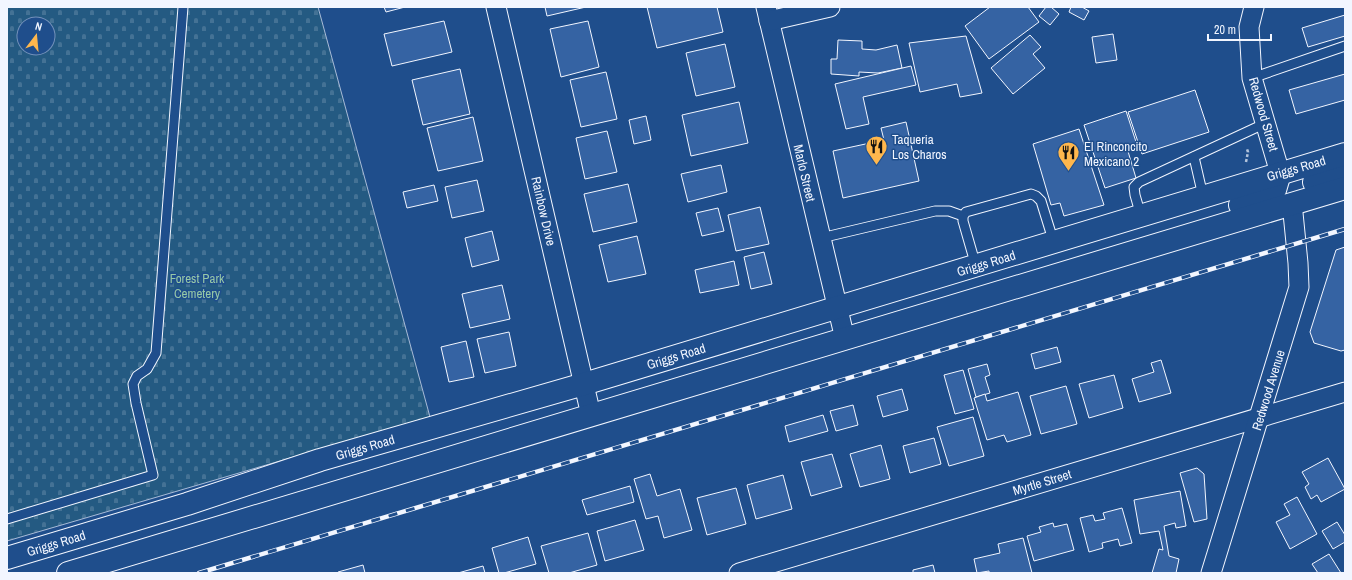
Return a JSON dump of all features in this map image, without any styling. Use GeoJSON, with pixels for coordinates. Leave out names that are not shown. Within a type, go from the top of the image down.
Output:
{"type":"FeatureCollection","features":[{"type":"Feature","properties":{"kind":"main road","name":"Griggs Road"},"geometry":{"type":"LineString","coordinates":[[7,558],[186,504],[320,460],[584,384],[1345,154]]}},
{"type":"Feature","properties":{"kind":"main road"},"geometry":{"type":"LineString","coordinates":[[1292,203],[1294,193],[1299,188],[1345,172]]}},
{"type":"Feature","properties":{"kind":"main road"},"geometry":{"type":"LineString","coordinates":[[1168,242],[1177,225],[1263,197],[1275,190],[1280,173]]}},
{"type":"Feature","properties":{"kind":"main road"},"geometry":{"type":"LineString","coordinates":[[68,573],[1345,188]]}},
{"type":"Feature","properties":{"kind":"main road"},"geometry":{"type":"LineString","coordinates":[[1054,243],[1059,275]]}},
{"type":"Feature","properties":{"kind":"main road"},"geometry":{"type":"LineString","coordinates":[[186,504],[196,534]]}},
{"type":"Feature","properties":{"kind":"street","name":"Rainbow Drive"},"geometry":{"type":"LineString","coordinates":[[496,7],[591,415]]}},
{"type":"Feature","properties":{"kind":"street"},"geometry":{"type":"LineString","coordinates":[[768,14],[830,7]]}},
{"type":"Feature","properties":{"kind":"street","name":"Redwood Street"},"geometry":{"type":"LineString","coordinates":[[1254,7],[1250,27],[1252,78],[1280,173]]}},
{"type":"Feature","properties":{"kind":"street","name":"Marlo Street"},"geometry":{"type":"LineString","coordinates":[[768,14],[845,339]]}},
{"type":"Feature","properties":{"kind":"street","name":"Redwood Avenue"},"geometry":{"type":"LineString","coordinates":[[1211,573],[1299,287],[1292,203]]}},
{"type":"Feature","properties":{"kind":"street","name":"Myrtle Street"},"geometry":{"type":"LineString","coordinates":[[739,573],[1345,392]]}},
{"type":"Feature","properties":{"kind":"lane"},"geometry":{"type":"LineString","coordinates":[[7,519],[153,475],[136,404],[133,384],[137,376],[147,369],[156,353],[183,7]]}},
{"type":"Feature","properties":{"kind":"lane"},"geometry":{"type":"LineString","coordinates":[[1252,78],[1345,46]]}},
{"type":"Feature","properties":{"kind":"lane"},"geometry":{"type":"LineString","coordinates":[[1141,216],[1134,187],[1139,182],[1266,123]]}},
{"type":"Feature","properties":{"kind":"lane"},"geometry":{"type":"LineString","coordinates":[[1194,157],[1203,196]]}},
{"type":"Feature","properties":{"kind":"lane"},"geometry":{"type":"LineString","coordinates":[[976,266],[963,221],[963,216],[966,212],[1032,194],[1041,201],[1054,243]]}},
{"type":"Feature","properties":{"kind":"lane"},"geometry":{"type":"LineString","coordinates":[[821,238],[935,211],[949,211],[963,216]]}},
{"type":"Feature","properties":{"kind":"green space","name":"Forest Park Cemetery"},"geometry":{"type":"Polygon","coordinates":[[[7,7],[318,7],[430,417],[7,541],[7,7]]]}},
{"type":"Feature","properties":{"kind":"building"},"geometry":{"type":"Polygon","coordinates":[[[384,7],[405,7],[386,12],[384,7]]]}},
{"type":"Feature","properties":{"kind":"building"},"geometry":{"type":"Polygon","coordinates":[[[545,7],[586,7],[547,16],[545,7]]]}},
{"type":"Feature","properties":{"kind":"building"},"geometry":{"type":"Polygon","coordinates":[[[647,7],[717,7],[723,32],[657,48],[647,7]]]}},
{"type":"Feature","properties":{"kind":"building"},"geometry":{"type":"Polygon","coordinates":[[[990,7],[1028,7],[1039,22],[989,59],[965,26],[990,7]]]}},
{"type":"Feature","properties":{"kind":"building"},"geometry":{"type":"Polygon","coordinates":[[[1046,7],[1051,7],[1059,14],[1050,25],[1039,16],[1046,7]]]}},
{"type":"Feature","properties":{"kind":"building"},"geometry":{"type":"Polygon","coordinates":[[[1071,7],[1082,7],[1089,11],[1084,20],[1069,12],[1071,7]]]}},
{"type":"Feature","properties":{"kind":"building"},"geometry":{"type":"Polygon","coordinates":[[[1345,15],[1345,36],[1308,47],[1302,28],[1345,15]]]}},
{"type":"Feature","properties":{"kind":"building"},"geometry":{"type":"Polygon","coordinates":[[[444,21],[452,52],[392,66],[384,34],[444,21]]]}},
{"type":"Feature","properties":{"kind":"building"},"geometry":{"type":"Polygon","coordinates":[[[588,21],[599,67],[561,77],[550,29],[588,21]]]}},
{"type":"Feature","properties":{"kind":"building"},"geometry":{"type":"Polygon","coordinates":[[[1113,34],[1117,60],[1096,63],[1092,37],[1113,34]]]}},
{"type":"Feature","properties":{"kind":"building"},"geometry":{"type":"Polygon","coordinates":[[[1030,35],[1041,47],[1033,54],[1045,68],[1013,94],[991,68],[1030,35]]]}},
{"type":"Feature","properties":{"kind":"building"},"geometry":{"type":"Polygon","coordinates":[[[966,36],[982,93],[960,97],[957,84],[920,92],[909,43],[966,36]]]}},
{"type":"Feature","properties":{"kind":"building"},"geometry":{"type":"Polygon","coordinates":[[[838,40],[862,41],[862,49],[876,50],[897,45],[902,68],[878,73],[859,72],[859,76],[831,74],[831,59],[837,59],[838,40]]]}},
{"type":"Feature","properties":{"kind":"building"},"geometry":{"type":"Polygon","coordinates":[[[725,44],[735,87],[696,96],[686,53],[725,44]]]}},
{"type":"Feature","properties":{"kind":"building"},"geometry":{"type":"Polygon","coordinates":[[[911,66],[916,85],[863,97],[869,124],[846,129],[835,84],[911,66]]]}},
{"type":"Feature","properties":{"kind":"building"},"geometry":{"type":"Polygon","coordinates":[[[460,69],[470,114],[423,125],[412,80],[460,69]]]}},
{"type":"Feature","properties":{"kind":"building"},"geometry":{"type":"Polygon","coordinates":[[[606,72],[617,119],[581,127],[570,80],[606,72]]]}},
{"type":"Feature","properties":{"kind":"building"},"geometry":{"type":"Polygon","coordinates":[[[1345,74],[1345,100],[1296,114],[1289,90],[1345,74]]]}},
{"type":"Feature","properties":{"kind":"building"},"geometry":{"type":"Polygon","coordinates":[[[1195,90],[1209,132],[1142,154],[1128,112],[1195,90]]]}},
{"type":"Feature","properties":{"kind":"building"},"geometry":{"type":"Polygon","coordinates":[[[739,102],[748,143],[691,156],[682,115],[739,102]]]}},
{"type":"Feature","properties":{"kind":"building"},"geometry":{"type":"Polygon","coordinates":[[[1126,111],[1137,145],[1127,148],[1136,178],[1105,188],[1084,125],[1126,111]]]}},
{"type":"Feature","properties":{"kind":"building"},"geometry":{"type":"Polygon","coordinates":[[[646,116],[651,140],[634,144],[629,120],[646,116]]]}},
{"type":"Feature","properties":{"kind":"building"},"geometry":{"type":"Polygon","coordinates":[[[473,117],[483,161],[438,171],[427,128],[473,117]]]}},
{"type":"Feature","properties":{"kind":"building","name":"Taqueria Los Charos"},"geometry":{"type":"Polygon","coordinates":[[[906,122],[919,181],[843,198],[833,151],[884,140],[881,128],[906,122]]]}},
{"type":"Feature","properties":{"kind":"building","name":"El Rinconcito Mexicano 2"},"geometry":{"type":"Polygon","coordinates":[[[1079,129],[1104,205],[1064,216],[1060,203],[1051,205],[1033,144],[1079,129]]]}},
{"type":"Feature","properties":{"kind":"building"},"geometry":{"type":"Polygon","coordinates":[[[607,131],[617,172],[585,179],[576,138],[607,131]]]}},
{"type":"Feature","properties":{"kind":"building"},"geometry":{"type":"Polygon","coordinates":[[[721,165],[727,192],[688,202],[681,174],[721,165]]]}},
{"type":"Feature","properties":{"kind":"building"},"geometry":{"type":"Polygon","coordinates":[[[477,180],[484,211],[452,218],[445,187],[477,180]]]}},
{"type":"Feature","properties":{"kind":"building"},"geometry":{"type":"Polygon","coordinates":[[[628,184],[637,222],[593,232],[584,194],[628,184]]]}},
{"type":"Feature","properties":{"kind":"building"},"geometry":{"type":"Polygon","coordinates":[[[434,185],[438,201],[407,208],[403,192],[434,185]]]}},
{"type":"Feature","properties":{"kind":"building"},"geometry":{"type":"Polygon","coordinates":[[[760,207],[769,244],[736,251],[728,215],[760,207]]]}},
{"type":"Feature","properties":{"kind":"building"},"geometry":{"type":"Polygon","coordinates":[[[718,208],[724,231],[702,236],[696,213],[718,208]]]}},
{"type":"Feature","properties":{"kind":"building"},"geometry":{"type":"Polygon","coordinates":[[[492,231],[499,260],[472,267],[465,238],[492,231]]]}},
{"type":"Feature","properties":{"kind":"building"},"geometry":{"type":"Polygon","coordinates":[[[637,236],[646,274],[608,282],[599,245],[637,236]]]}},
{"type":"Feature","properties":{"kind":"building"},"geometry":{"type":"Polygon","coordinates":[[[1345,247],[1345,350],[1341,351],[1314,343],[1310,332],[1336,250],[1345,247]]]}},
{"type":"Feature","properties":{"kind":"building"},"geometry":{"type":"Polygon","coordinates":[[[764,252],[772,284],[751,289],[744,257],[764,252]]]}},
{"type":"Feature","properties":{"kind":"building"},"geometry":{"type":"Polygon","coordinates":[[[734,261],[739,285],[700,293],[695,270],[734,261]]]}},
{"type":"Feature","properties":{"kind":"building"},"geometry":{"type":"Polygon","coordinates":[[[502,285],[510,319],[470,328],[462,294],[502,285]]]}},
{"type":"Feature","properties":{"kind":"building"},"geometry":{"type":"Polygon","coordinates":[[[509,332],[516,366],[485,373],[477,339],[509,332]]]}},
{"type":"Feature","properties":{"kind":"building"},"geometry":{"type":"Polygon","coordinates":[[[466,341],[474,377],[449,382],[441,347],[466,341]]]}},
{"type":"Feature","properties":{"kind":"building"},"geometry":{"type":"Polygon","coordinates":[[[1057,347],[1061,362],[1035,369],[1031,354],[1057,347]]]}},
{"type":"Feature","properties":{"kind":"building"},"geometry":{"type":"Polygon","coordinates":[[[1161,360],[1171,393],[1139,402],[1132,379],[1154,372],[1151,363],[1161,360]]]}},
{"type":"Feature","properties":{"kind":"building"},"geometry":{"type":"Polygon","coordinates":[[[987,364],[990,375],[985,377],[990,393],[976,397],[968,369],[987,364]]]}},
{"type":"Feature","properties":{"kind":"building"},"geometry":{"type":"Polygon","coordinates":[[[963,370],[974,409],[955,414],[944,375],[963,370]]]}},
{"type":"Feature","properties":{"kind":"building"},"geometry":{"type":"Polygon","coordinates":[[[1114,375],[1123,408],[1089,418],[1079,384],[1114,375]]]}},
{"type":"Feature","properties":{"kind":"building"},"geometry":{"type":"Polygon","coordinates":[[[1066,386],[1077,424],[1041,434],[1030,396],[1066,386]]]}},
{"type":"Feature","properties":{"kind":"building"},"geometry":{"type":"Polygon","coordinates":[[[902,389],[908,410],[883,417],[877,396],[902,389]]]}},
{"type":"Feature","properties":{"kind":"building"},"geometry":{"type":"Polygon","coordinates":[[[1018,392],[1031,435],[1007,442],[1004,435],[987,440],[974,398],[985,394],[987,401],[1018,392]]]}},
{"type":"Feature","properties":{"kind":"building"},"geometry":{"type":"Polygon","coordinates":[[[853,405],[858,425],[836,431],[830,411],[853,405]]]}},
{"type":"Feature","properties":{"kind":"building"},"geometry":{"type":"Polygon","coordinates":[[[823,415],[828,431],[789,442],[785,426],[823,415]]]}},
{"type":"Feature","properties":{"kind":"building"},"geometry":{"type":"Polygon","coordinates":[[[973,417],[984,456],[949,466],[937,427],[973,417]]]}},
{"type":"Feature","properties":{"kind":"building"},"geometry":{"type":"Polygon","coordinates":[[[934,438],[941,464],[910,473],[903,446],[934,438]]]}},
{"type":"Feature","properties":{"kind":"building"},"geometry":{"type":"Polygon","coordinates":[[[881,445],[890,479],[860,487],[850,454],[881,445]]]}},
{"type":"Feature","properties":{"kind":"building"},"geometry":{"type":"Polygon","coordinates":[[[832,454],[842,487],[811,496],[801,462],[832,454]]]}},
{"type":"Feature","properties":{"kind":"building"},"geometry":{"type":"Polygon","coordinates":[[[1328,458],[1345,489],[1321,502],[1317,495],[1311,499],[1305,487],[1309,484],[1302,472],[1328,458]]]}},
{"type":"Feature","properties":{"kind":"building"},"geometry":{"type":"Polygon","coordinates":[[[1197,468],[1204,474],[1207,519],[1194,522],[1180,473],[1197,468]]]}},
{"type":"Feature","properties":{"kind":"building"},"geometry":{"type":"Polygon","coordinates":[[[650,474],[657,496],[680,489],[692,530],[664,538],[658,516],[646,519],[634,479],[650,474]]]}},
{"type":"Feature","properties":{"kind":"building"},"geometry":{"type":"Polygon","coordinates":[[[783,475],[792,509],[756,519],[747,485],[783,475]]]}},
{"type":"Feature","properties":{"kind":"building"},"geometry":{"type":"Polygon","coordinates":[[[630,486],[634,502],[587,515],[582,500],[630,486]]]}},
{"type":"Feature","properties":{"kind":"building"},"geometry":{"type":"Polygon","coordinates":[[[736,488],[746,524],[707,535],[697,498],[736,488]]]}},
{"type":"Feature","properties":{"kind":"building"},"geometry":{"type":"Polygon","coordinates":[[[1180,491],[1186,526],[1176,528],[1175,523],[1164,526],[1169,556],[1179,559],[1176,573],[1152,573],[1159,549],[1163,550],[1159,531],[1140,534],[1134,500],[1180,491]]]}},
{"type":"Feature","properties":{"kind":"building"},"geometry":{"type":"Polygon","coordinates":[[[1297,497],[1317,534],[1290,549],[1276,522],[1290,515],[1284,504],[1297,497]]]}},
{"type":"Feature","properties":{"kind":"building"},"geometry":{"type":"Polygon","coordinates":[[[1122,508],[1132,543],[1120,546],[1118,539],[1102,543],[1103,548],[1089,552],[1080,518],[1093,515],[1095,521],[1105,519],[1103,513],[1122,508]]]}},
{"type":"Feature","properties":{"kind":"building"},"geometry":{"type":"Polygon","coordinates":[[[635,520],[644,550],[605,561],[597,531],[635,520]]]}},
{"type":"Feature","properties":{"kind":"building"},"geometry":{"type":"Polygon","coordinates":[[[1337,522],[1345,535],[1345,542],[1333,549],[1322,531],[1337,522]]]}},
{"type":"Feature","properties":{"kind":"building"},"geometry":{"type":"Polygon","coordinates":[[[1053,523],[1054,527],[1067,524],[1074,550],[1034,561],[1027,536],[1041,532],[1039,527],[1053,523]]]}},
{"type":"Feature","properties":{"kind":"building"},"geometry":{"type":"Polygon","coordinates":[[[588,533],[597,565],[569,573],[549,573],[541,546],[588,533]]]}},
{"type":"Feature","properties":{"kind":"building"},"geometry":{"type":"Polygon","coordinates":[[[528,537],[536,564],[499,573],[492,548],[528,537]]]}},
{"type":"Feature","properties":{"kind":"building"},"geometry":{"type":"Polygon","coordinates":[[[1023,538],[1032,573],[989,573],[989,571],[977,573],[974,559],[1000,553],[998,544],[1023,538]]]}},
{"type":"Feature","properties":{"kind":"building"},"geometry":{"type":"Polygon","coordinates":[[[1329,554],[1341,573],[1318,573],[1312,564],[1329,554]]]}},
{"type":"Feature","properties":{"kind":"building"},"geometry":{"type":"Polygon","coordinates":[[[363,565],[365,573],[338,572],[363,565]]]}},
{"type":"Feature","properties":{"kind":"building"},"geometry":{"type":"Polygon","coordinates":[[[933,565],[935,573],[913,573],[913,570],[933,565]]]}},
{"type":"Feature","properties":{"kind":"building"},"geometry":{"type":"Polygon","coordinates":[[[483,566],[485,573],[458,573],[483,566]]]}},
{"type":"Feature","properties":{"kind":"railway"},"geometry":{"type":"LineString","coordinates":[[199,573],[1345,229]]}},
{"type":"Feature","properties":{"kind":"place","name":"Taqueria Los Charos"},"geometry":{"type":"Point","coordinates":[876,166]}},
{"type":"Feature","properties":{"kind":"place","name":"El Rinconcito Mexicano 2"},"geometry":{"type":"Point","coordinates":[1068,172]}}]}
